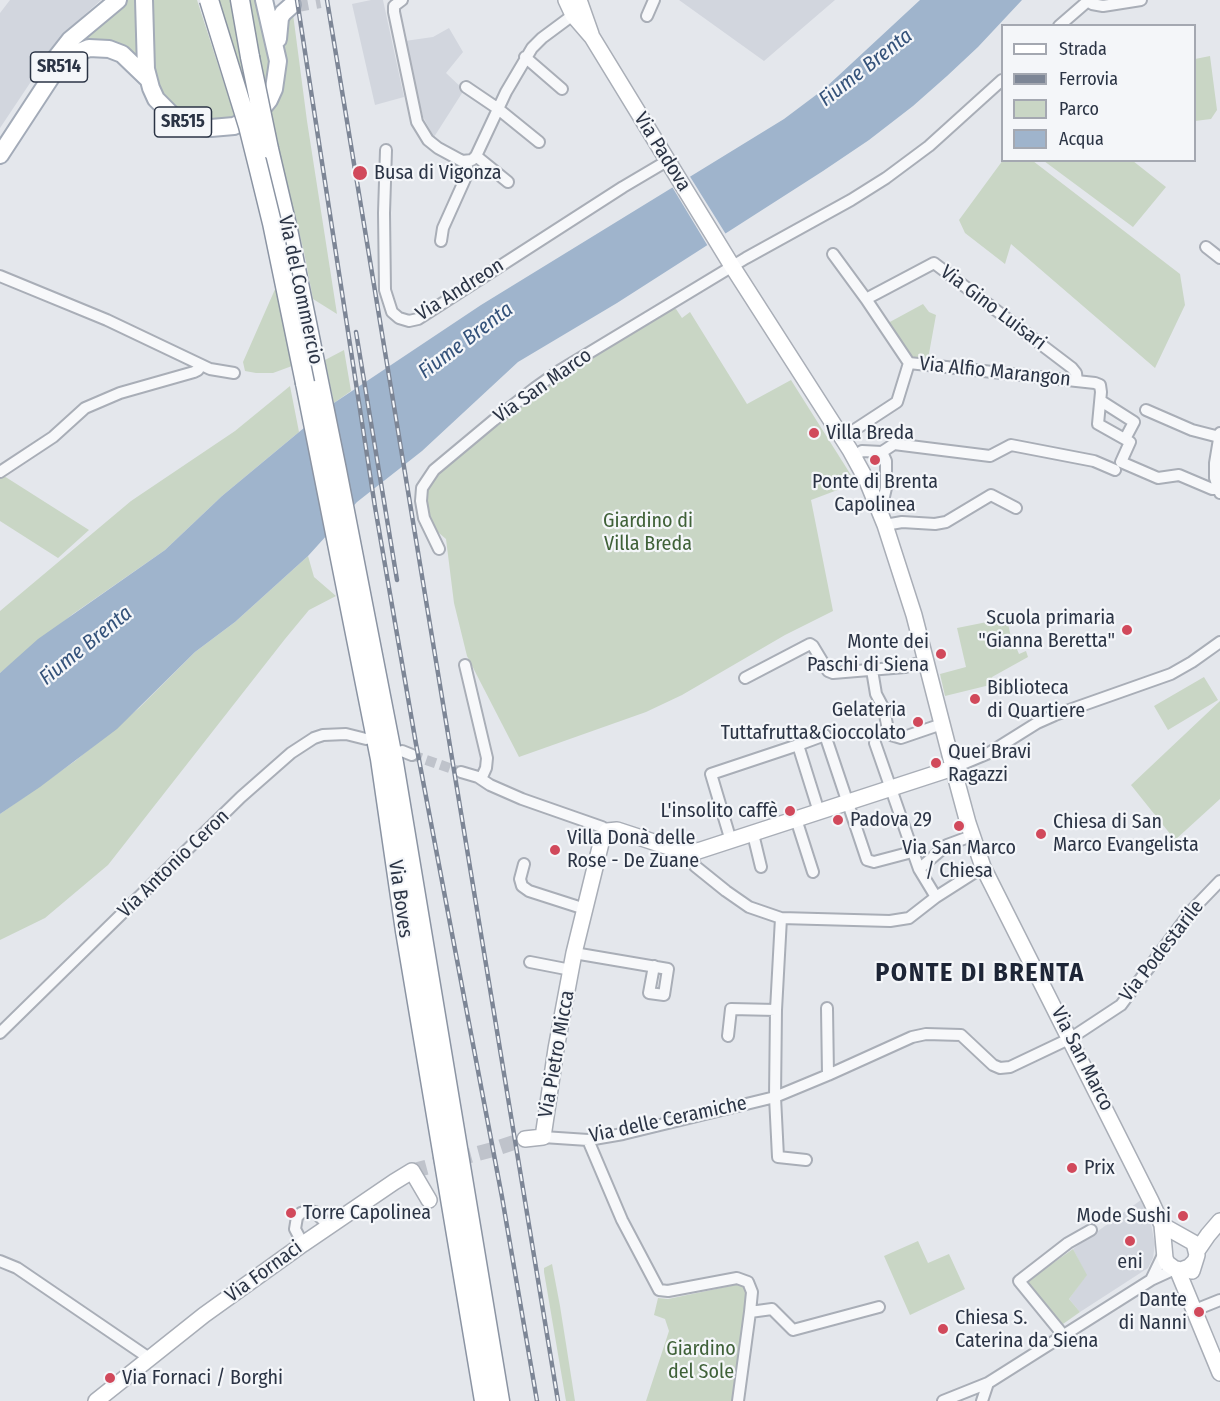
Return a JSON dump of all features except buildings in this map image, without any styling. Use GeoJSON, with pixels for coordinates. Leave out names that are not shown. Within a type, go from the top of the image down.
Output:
{"type":"FeatureCollection","features":[{"type":"Feature","properties":{"kind":"highway","name":"Via del Commercio"},"geometry":{"type":"LineString","coordinates":[[209,0],[260,170],[307,391]]}},
{"type":"Feature","properties":{"kind":"highway","name":"Via del Commercio"},"geometry":{"type":"LineString","coordinates":[[240,2],[337,470]]}},
{"type":"Feature","properties":{"kind":"highway","name":"Via Boves"},"geometry":{"type":"LineString","coordinates":[[307,391],[394,763],[500,1401]]}},
{"type":"Feature","properties":{"kind":"highway","name":"Via Boves"},"geometry":{"type":"LineString","coordinates":[[337,470],[405,931],[484,1401]]}},
{"type":"Feature","properties":{"kind":"main road","name":"SR514"},"geometry":{"type":"LineString","coordinates":[[0,142],[59,52],[80,31],[118,0]]}},
{"type":"Feature","properties":{"kind":"main road","name":"SR515"},"geometry":{"type":"LineString","coordinates":[[144,0],[145,58],[148,79],[156,99],[176,119],[202,128],[223,128],[248,121],[261,111],[274,89],[280,18],[292,5]]}},
{"type":"Feature","properties":{"kind":"main road","name":"SR515"},"geometry":{"type":"LineString","coordinates":[[264,0],[278,61]]}},
{"type":"Feature","properties":{"kind":"main road","name":"Via Padova"},"geometry":{"type":"LineString","coordinates":[[566,0],[573,15],[592,37],[667,166],[729,261]]}},
{"type":"Feature","properties":{"kind":"main road","name":"Via Padova"},"geometry":{"type":"LineString","coordinates":[[579,0],[592,37]]}},
{"type":"Feature","properties":{"kind":"main road","name":"SR514"},"geometry":{"type":"LineString","coordinates":[[0,155],[62,62],[80,51],[99,48],[115,51],[122,54],[148,79]]}},
{"type":"Feature","properties":{"kind":"main road","name":"Via San Marco"},"geometry":{"type":"LineString","coordinates":[[729,261],[854,456],[877,504],[914,615],[968,823],[983,867],[1132,1159],[1162,1225],[1165,1250]]}},
{"type":"Feature","properties":{"kind":"main road"},"geometry":{"type":"LineString","coordinates":[[612,831],[692,852],[953,768]]}},
{"type":"Feature","properties":{"kind":"main road","name":"Via Pietro Micca"},"geometry":{"type":"LineString","coordinates":[[543,1137],[574,952],[602,839],[612,831]]}},
{"type":"Feature","properties":{"kind":"main road","name":"Via delle Ceramiche"},"geometry":{"type":"LineString","coordinates":[[525,1139],[543,1137]]}},
{"type":"Feature","properties":{"kind":"main road","name":"Via Fornaci"},"geometry":{"type":"LineString","coordinates":[[96,1401],[148,1358],[303,1244],[412,1171],[429,1200]]}},
{"type":"Feature","properties":{"kind":"main road"},"geometry":{"type":"LineString","coordinates":[[1217,1224],[1194,1235],[1171,1240],[1165,1250],[1167,1263],[1176,1269],[1220,1373]]}},
{"type":"Feature","properties":{"kind":"main road"},"geometry":{"type":"LineString","coordinates":[[1176,1269],[1189,1267],[1217,1224]]}},
{"type":"Feature","properties":{"kind":"main road"},"geometry":{"type":"LineString","coordinates":[[1162,1225],[1181,1237],[1191,1240],[1196,1256],[1191,1278],[1193,1305]]}},
{"type":"Feature","properties":{"kind":"street"},"geometry":{"type":"LineString","coordinates":[[402,0],[394,6],[394,12],[417,122],[428,140],[438,148],[462,161],[472,158]]}},
{"type":"Feature","properties":{"kind":"street"},"geometry":{"type":"LineString","coordinates":[[647,16],[654,0]]}},
{"type":"Feature","properties":{"kind":"street"},"geometry":{"type":"LineString","coordinates":[[1061,24],[1089,1],[1092,4],[1103,6],[1141,0]]}},
{"type":"Feature","properties":{"kind":"street"},"geometry":{"type":"LineString","coordinates":[[441,241],[443,228],[472,158],[525,57],[542,38],[573,15]]}},
{"type":"Feature","properties":{"kind":"street"},"geometry":{"type":"LineString","coordinates":[[525,57],[562,89]]}},
{"type":"Feature","properties":{"kind":"street","name":"Via San Marco"},"geometry":{"type":"LineString","coordinates":[[439,549],[424,518],[421,495],[424,482],[434,470],[535,388],[729,261],[886,178],[929,146],[1001,81]]}},
{"type":"Feature","properties":{"kind":"street"},"geometry":{"type":"LineString","coordinates":[[466,87],[497,108],[539,142]]}},
{"type":"Feature","properties":{"kind":"street","name":"Via Andreon"},"geometry":{"type":"LineString","coordinates":[[386,150],[385,290],[392,312],[399,318],[409,321],[418,319],[622,187],[667,166]]}},
{"type":"Feature","properties":{"kind":"street"},"geometry":{"type":"LineString","coordinates":[[472,158],[508,182]]}},
{"type":"Feature","properties":{"kind":"street"},"geometry":{"type":"LineString","coordinates":[[1206,247],[1220,258]]}},
{"type":"Feature","properties":{"kind":"street"},"geometry":{"type":"LineString","coordinates":[[833,254],[909,363]]}},
{"type":"Feature","properties":{"kind":"street","name":"Via Gino Luisari"},"geometry":{"type":"LineString","coordinates":[[866,299],[934,263],[1072,368],[1076,373],[1077,381]]}},
{"type":"Feature","properties":{"kind":"street"},"geometry":{"type":"LineString","coordinates":[[0,276],[107,320],[201,365],[216,371],[234,373]]}},
{"type":"Feature","properties":{"kind":"street","name":"Via Alfio Marangon"},"geometry":{"type":"LineString","coordinates":[[842,438],[897,402],[909,363],[1077,381],[1100,386],[1101,401],[1134,422],[1125,439],[1130,442],[1121,462],[1158,478],[1179,475],[1219,491]]}},
{"type":"Feature","properties":{"kind":"street"},"geometry":{"type":"LineString","coordinates":[[0,471],[53,437],[85,408],[120,393],[194,372],[201,365]]}},
{"type":"Feature","properties":{"kind":"street"},"geometry":{"type":"LineString","coordinates":[[1101,401],[1098,424],[1125,439]]}},
{"type":"Feature","properties":{"kind":"street"},"geometry":{"type":"LineString","coordinates":[[1146,410],[1192,430],[1219,435],[1215,463],[1215,478],[1219,491]]}},
{"type":"Feature","properties":{"kind":"street"},"geometry":{"type":"LineString","coordinates":[[854,456],[862,452],[882,452],[894,444],[990,456],[1011,445],[1094,461],[1115,470]]}},
{"type":"Feature","properties":{"kind":"street"},"geometry":{"type":"LineString","coordinates":[[877,504],[883,501],[886,488],[886,461],[882,452]]}},
{"type":"Feature","properties":{"kind":"street"},"geometry":{"type":"LineString","coordinates":[[885,525],[902,522],[935,524],[946,522],[992,495],[1016,508]]}},
{"type":"Feature","properties":{"kind":"street"},"geometry":{"type":"LineString","coordinates":[[953,768],[989,753],[1055,715],[1171,674],[1220,642]]}},
{"type":"Feature","properties":{"kind":"street"},"geometry":{"type":"LineString","coordinates":[[745,676],[810,644],[828,671],[831,672],[872,670],[926,661]]}},
{"type":"Feature","properties":{"kind":"street"},"geometry":{"type":"LineString","coordinates":[[465,665],[487,758],[481,779]]}},
{"type":"Feature","properties":{"kind":"street"},"geometry":{"type":"LineString","coordinates":[[872,670],[876,694],[885,709],[891,735],[901,738],[942,724]]}},
{"type":"Feature","properties":{"kind":"street","name":"Via Antonio Ceron"},"geometry":{"type":"LineString","coordinates":[[0,1033],[241,797],[291,753],[323,735],[346,734],[366,739]]}},
{"type":"Feature","properties":{"kind":"street"},"geometry":{"type":"LineString","coordinates":[[731,841],[711,774],[825,735],[864,856],[869,862],[912,852]]}},
{"type":"Feature","properties":{"kind":"street"},"geometry":{"type":"LineString","coordinates":[[875,743],[912,852],[936,897]]}},
{"type":"Feature","properties":{"kind":"street"},"geometry":{"type":"LineString","coordinates":[[798,745],[819,812]]}},
{"type":"Feature","properties":{"kind":"street"},"geometry":{"type":"LineString","coordinates":[[461,772],[481,779],[499,790],[612,831]]}},
{"type":"Feature","properties":{"kind":"street"},"geometry":{"type":"LineString","coordinates":[[796,819],[813,872]]}},
{"type":"Feature","properties":{"kind":"street"},"geometry":{"type":"LineString","coordinates":[[753,834],[761,867]]}},
{"type":"Feature","properties":{"kind":"street"},"geometry":{"type":"LineString","coordinates":[[919,868],[947,846],[966,838]]}},
{"type":"Feature","properties":{"kind":"street"},"geometry":{"type":"LineString","coordinates":[[692,852],[695,866],[726,891],[749,907],[781,918],[890,921],[909,918],[936,897],[983,867]]}},
{"type":"Feature","properties":{"kind":"street"},"geometry":{"type":"LineString","coordinates":[[524,864],[520,879],[522,886],[529,891],[585,909]]}},
{"type":"Feature","properties":{"kind":"street","name":"Via Podestarile"},"geometry":{"type":"LineString","coordinates":[[1071,1038],[1121,1005],[1192,910],[1220,881]]}},
{"type":"Feature","properties":{"kind":"street"},"geometry":{"type":"LineString","coordinates":[[775,1097],[776,1010],[781,918]]}},
{"type":"Feature","properties":{"kind":"street"},"geometry":{"type":"LineString","coordinates":[[574,952],[654,966]]}},
{"type":"Feature","properties":{"kind":"street","name":"Via Pietro Micca"},"geometry":{"type":"LineString","coordinates":[[530,962],[571,970]]}},
{"type":"Feature","properties":{"kind":"street"},"geometry":{"type":"LineString","coordinates":[[827,1008],[828,1075]]}},
{"type":"Feature","properties":{"kind":"street"},"geometry":{"type":"LineString","coordinates":[[728,1036],[731,1009],[776,1010]]}},
{"type":"Feature","properties":{"kind":"street","name":"Via delle Ceramiche"},"geometry":{"type":"LineString","coordinates":[[543,1137],[588,1140],[623,1134],[775,1097],[912,1037],[926,1034],[961,1035],[993,1065],[1000,1068],[1010,1067],[1071,1038]]}},
{"type":"Feature","properties":{"kind":"street","name":"Via delle Ceramiche"},"geometry":{"type":"LineString","coordinates":[[775,1097],[778,1157],[806,1160]]}},
{"type":"Feature","properties":{"kind":"street"},"geometry":{"type":"LineString","coordinates":[[588,1140],[622,1220],[659,1290],[668,1292],[737,1278],[748,1282],[752,1292],[738,1401]]}},
{"type":"Feature","properties":{"kind":"street"},"geometry":{"type":"LineString","coordinates":[[303,1244],[295,1229],[297,1217],[301,1213],[315,1212],[329,1226]]}},
{"type":"Feature","properties":{"kind":"street"},"geometry":{"type":"LineString","coordinates":[[1064,1336],[1019,1281],[1068,1243],[1091,1230]]}},
{"type":"Feature","properties":{"kind":"street"},"geometry":{"type":"LineString","coordinates":[[1150,1280],[1165,1250]]}},
{"type":"Feature","properties":{"kind":"street"},"geometry":{"type":"LineString","coordinates":[[0,1261],[16,1268],[148,1358]]}},
{"type":"Feature","properties":{"kind":"street"},"geometry":{"type":"LineString","coordinates":[[945,1401],[988,1383],[1150,1280],[1176,1269]]}},
{"type":"Feature","properties":{"kind":"street"},"geometry":{"type":"LineString","coordinates":[[1193,1305],[1220,1300]]}},
{"type":"Feature","properties":{"kind":"street"},"geometry":{"type":"LineString","coordinates":[[750,1312],[772,1309],[794,1330],[879,1307]]}},
{"type":"Feature","properties":{"kind":"street"},"geometry":{"type":"LineString","coordinates":[[982,1401],[988,1383]]}},
{"type":"Feature","properties":{"kind":"shaded area"},"geometry":{"type":"Polygon","coordinates":[[[10,0],[101,0],[62,35],[0,128],[0,13],[10,0]]]}},
{"type":"Feature","properties":{"kind":"shaded area"},"geometry":{"type":"Polygon","coordinates":[[[383,0],[404,97],[375,105],[352,4],[383,0]]]}},
{"type":"Feature","properties":{"kind":"shaded area"},"geometry":{"type":"Polygon","coordinates":[[[679,0],[835,0],[764,61],[679,0]]]}},
{"type":"Feature","properties":{"kind":"shaded area"},"geometry":{"type":"Polygon","coordinates":[[[449,28],[463,52],[446,73],[464,90],[434,137],[423,117],[405,41],[433,37],[449,28]]]}},
{"type":"Feature","properties":{"kind":"shaded area"},"geometry":{"type":"Polygon","coordinates":[[[1141,1200],[1149,1215],[1155,1244],[1153,1258],[1148,1268],[1080,1312],[1069,1299],[1086,1275],[1073,1249],[1141,1200]]]}},
{"type":"Feature","properties":{"kind":"green space"},"geometry":{"type":"Polygon","coordinates":[[[125,0],[137,0],[138,58],[70,46],[125,0]]]}},
{"type":"Feature","properties":{"kind":"green space"},"geometry":{"type":"Polygon","coordinates":[[[152,0],[197,0],[235,117],[210,120],[188,116],[172,104],[159,89],[154,75],[152,0]]]}},
{"type":"Feature","properties":{"kind":"green space"},"geometry":{"type":"Polygon","coordinates":[[[217,0],[230,0],[249,103],[217,0]]]}},
{"type":"Feature","properties":{"kind":"green space"},"geometry":{"type":"Polygon","coordinates":[[[247,0],[260,0],[270,42],[270,76],[265,90],[247,0]]]}},
{"type":"Feature","properties":{"kind":"green space"},"geometry":{"type":"Polygon","coordinates":[[[293,14],[337,314],[313,299],[304,252],[270,114],[283,85],[286,64],[283,31],[286,20],[293,14]]]}},
{"type":"Feature","properties":{"kind":"green space"},"geometry":{"type":"Polygon","coordinates":[[[1210,56],[1217,110],[1211,119],[1196,121],[1196,59],[1210,56]]]}},
{"type":"Feature","properties":{"kind":"green space"},"geometry":{"type":"Polygon","coordinates":[[[1002,162],[1034,162],[1180,274],[1185,305],[1155,368],[1011,244],[1005,264],[965,233],[959,220],[1002,162]]]}},
{"type":"Feature","properties":{"kind":"green space"},"geometry":{"type":"Polygon","coordinates":[[[1045,162],[1134,162],[1166,187],[1133,227],[1045,162]]]}},
{"type":"Feature","properties":{"kind":"green space"},"geometry":{"type":"Polygon","coordinates":[[[276,287],[292,366],[273,373],[245,371],[243,362],[276,287]]]}},
{"type":"Feature","properties":{"kind":"green space"},"geometry":{"type":"Polygon","coordinates":[[[923,304],[929,312],[936,315],[928,359],[911,358],[888,323],[923,304]]]}},
{"type":"Feature","properties":{"kind":"green space","name":"Giardino di Villa Breda"},"geometry":{"type":"Polygon","coordinates":[[[672,309],[676,309],[682,318],[690,312],[747,404],[791,380],[856,483],[811,500],[833,611],[785,635],[682,695],[646,712],[519,757],[467,656],[454,603],[446,539],[432,527],[427,513],[427,491],[435,477],[448,463],[540,388],[672,309]]]}},
{"type":"Feature","properties":{"kind":"green space"},"geometry":{"type":"Polygon","coordinates":[[[344,350],[351,391],[334,403],[325,360],[344,350]]]}},
{"type":"Feature","properties":{"kind":"green space"},"geometry":{"type":"Polygon","coordinates":[[[290,386],[299,432],[222,496],[165,550],[73,614],[0,673],[0,611],[131,501],[235,431],[290,386]]]}},
{"type":"Feature","properties":{"kind":"green space"},"geometry":{"type":"Polygon","coordinates":[[[4,476],[89,530],[58,558],[0,521],[0,478],[4,476]]]}},
{"type":"Feature","properties":{"kind":"green space"},"geometry":{"type":"Polygon","coordinates":[[[308,556],[314,577],[336,596],[309,610],[108,865],[45,918],[0,940],[0,814],[75,761],[139,708],[195,652],[235,622],[308,556]]]}},
{"type":"Feature","properties":{"kind":"green space"},"geometry":{"type":"Polygon","coordinates":[[[1007,618],[1010,633],[1019,654],[1026,651],[1028,657],[992,677],[994,684],[945,696],[940,674],[966,667],[957,628],[1007,618]]]}},
{"type":"Feature","properties":{"kind":"green space"},"geometry":{"type":"Polygon","coordinates":[[[1204,677],[1218,700],[1168,730],[1154,706],[1204,677]]]}},
{"type":"Feature","properties":{"kind":"green space"},"geometry":{"type":"Polygon","coordinates":[[[1220,701],[1220,799],[1175,840],[1131,785],[1220,701]]]}},
{"type":"Feature","properties":{"kind":"green space"},"geometry":{"type":"Polygon","coordinates":[[[918,1241],[928,1263],[949,1254],[965,1289],[910,1315],[884,1256],[918,1241]]]}},
{"type":"Feature","properties":{"kind":"green space"},"geometry":{"type":"Polygon","coordinates":[[[1073,1249],[1087,1275],[1069,1299],[1080,1312],[1063,1324],[1026,1282],[1073,1249]]]}},
{"type":"Feature","properties":{"kind":"green space"},"geometry":{"type":"Polygon","coordinates":[[[552,1264],[575,1401],[566,1401],[544,1272],[544,1268],[552,1264]]]}},
{"type":"Feature","properties":{"kind":"green space","name":"Giardino del Sole"},"geometry":{"type":"Polygon","coordinates":[[[745,1283],[747,1293],[733,1401],[646,1401],[669,1331],[665,1319],[654,1315],[658,1298],[668,1299],[745,1283]]]}},
{"type":"Feature","properties":{"kind":"water","name":"Fiume Brenta"},"geometry":{"type":"Polygon","coordinates":[[[920,0],[1022,0],[947,76],[869,140],[617,303],[518,362],[422,451],[357,502],[308,556],[235,622],[195,652],[117,729],[0,814],[0,673],[38,639],[165,550],[222,496],[334,403],[481,305],[784,119],[824,89],[920,0]]]}},
{"type":"Feature","properties":{"kind":"pier"},"geometry":{"type":"Polygon","coordinates":[[[689,175],[727,236],[709,248],[671,185],[689,175]]]}},
{"type":"Feature","properties":{"kind":"tunnel"},"geometry":{"type":"LineString","coordinates":[[292,5],[320,0]]}},
{"type":"Feature","properties":{"kind":"tunnel"},"geometry":{"type":"LineString","coordinates":[[412,755],[461,772]]}},
{"type":"Feature","properties":{"kind":"tunnel"},"geometry":{"type":"LineString","coordinates":[[412,1171],[525,1139]]}},
{"type":"Feature","properties":{"kind":"railway"},"geometry":{"type":"LineString","coordinates":[[297,0],[375,507],[416,744],[502,1197],[537,1401]]}},
{"type":"Feature","properties":{"kind":"railway"},"geometry":{"type":"LineString","coordinates":[[327,0],[558,1401]]}},
{"type":"Feature","properties":{"kind":"railway"},"geometry":{"type":"LineString","coordinates":[[356,332],[397,580]]}},
{"type":"Feature","properties":{"kind":"place","name":"Busa di Vigonza"},"geometry":{"type":"Point","coordinates":[360,173]}},
{"type":"Feature","properties":{"kind":"place","name":"Villa Breda"},"geometry":{"type":"Point","coordinates":[814,433]}},
{"type":"Feature","properties":{"kind":"place","name":"Ponte di Brenta Capolinea"},"geometry":{"type":"Point","coordinates":[875,460]}},
{"type":"Feature","properties":{"kind":"place","name":"Scuola primaria \"Gianna Beretta\""},"geometry":{"type":"Point","coordinates":[1127,630]}},
{"type":"Feature","properties":{"kind":"place","name":"Monte dei Paschi di Siena"},"geometry":{"type":"Point","coordinates":[941,654]}},
{"type":"Feature","properties":{"kind":"place","name":"Biblioteca di Quartiere"},"geometry":{"type":"Point","coordinates":[975,699]}},
{"type":"Feature","properties":{"kind":"place","name":"Gelateria Tuttafrutta&Cioccolato"},"geometry":{"type":"Point","coordinates":[918,722]}},
{"type":"Feature","properties":{"kind":"place","name":"Quei Bravi Ragazzi"},"geometry":{"type":"Point","coordinates":[936,763]}},
{"type":"Feature","properties":{"kind":"place","name":"L'insolito caffè"},"geometry":{"type":"Point","coordinates":[790,811]}},
{"type":"Feature","properties":{"kind":"place","name":"Padova 29"},"geometry":{"type":"Point","coordinates":[838,820]}},
{"type":"Feature","properties":{"kind":"place","name":"Via San Marco / Chiesa"},"geometry":{"type":"Point","coordinates":[959,826]}},
{"type":"Feature","properties":{"kind":"place","name":"Chiesa di San Marco Evangelista"},"geometry":{"type":"Point","coordinates":[1041,834]}},
{"type":"Feature","properties":{"kind":"place","name":"Villa Donà delle Rose - De Zuane"},"geometry":{"type":"Point","coordinates":[555,850]}},
{"type":"Feature","properties":{"kind":"place","name":"Prix"},"geometry":{"type":"Point","coordinates":[1072,1168]}},
{"type":"Feature","properties":{"kind":"place","name":"Torre Capolinea"},"geometry":{"type":"Point","coordinates":[291,1213]}},
{"type":"Feature","properties":{"kind":"place","name":"Mode Sushi"},"geometry":{"type":"Point","coordinates":[1183,1216]}},
{"type":"Feature","properties":{"kind":"place","name":"eni"},"geometry":{"type":"Point","coordinates":[1130,1241]}},
{"type":"Feature","properties":{"kind":"place","name":"Dante di Nanni"},"geometry":{"type":"Point","coordinates":[1199,1312]}},
{"type":"Feature","properties":{"kind":"place","name":"Chiesa S. Caterina da Siena"},"geometry":{"type":"Point","coordinates":[943,1329]}},
{"type":"Feature","properties":{"kind":"place","name":"Via Fornaci / Borghi"},"geometry":{"type":"Point","coordinates":[110,1378]}},
{"type":"Feature","properties":{"kind":"district","name":"PONTE DI BRENTA"},"geometry":{"type":"Point","coordinates":[980,974]}}]}
